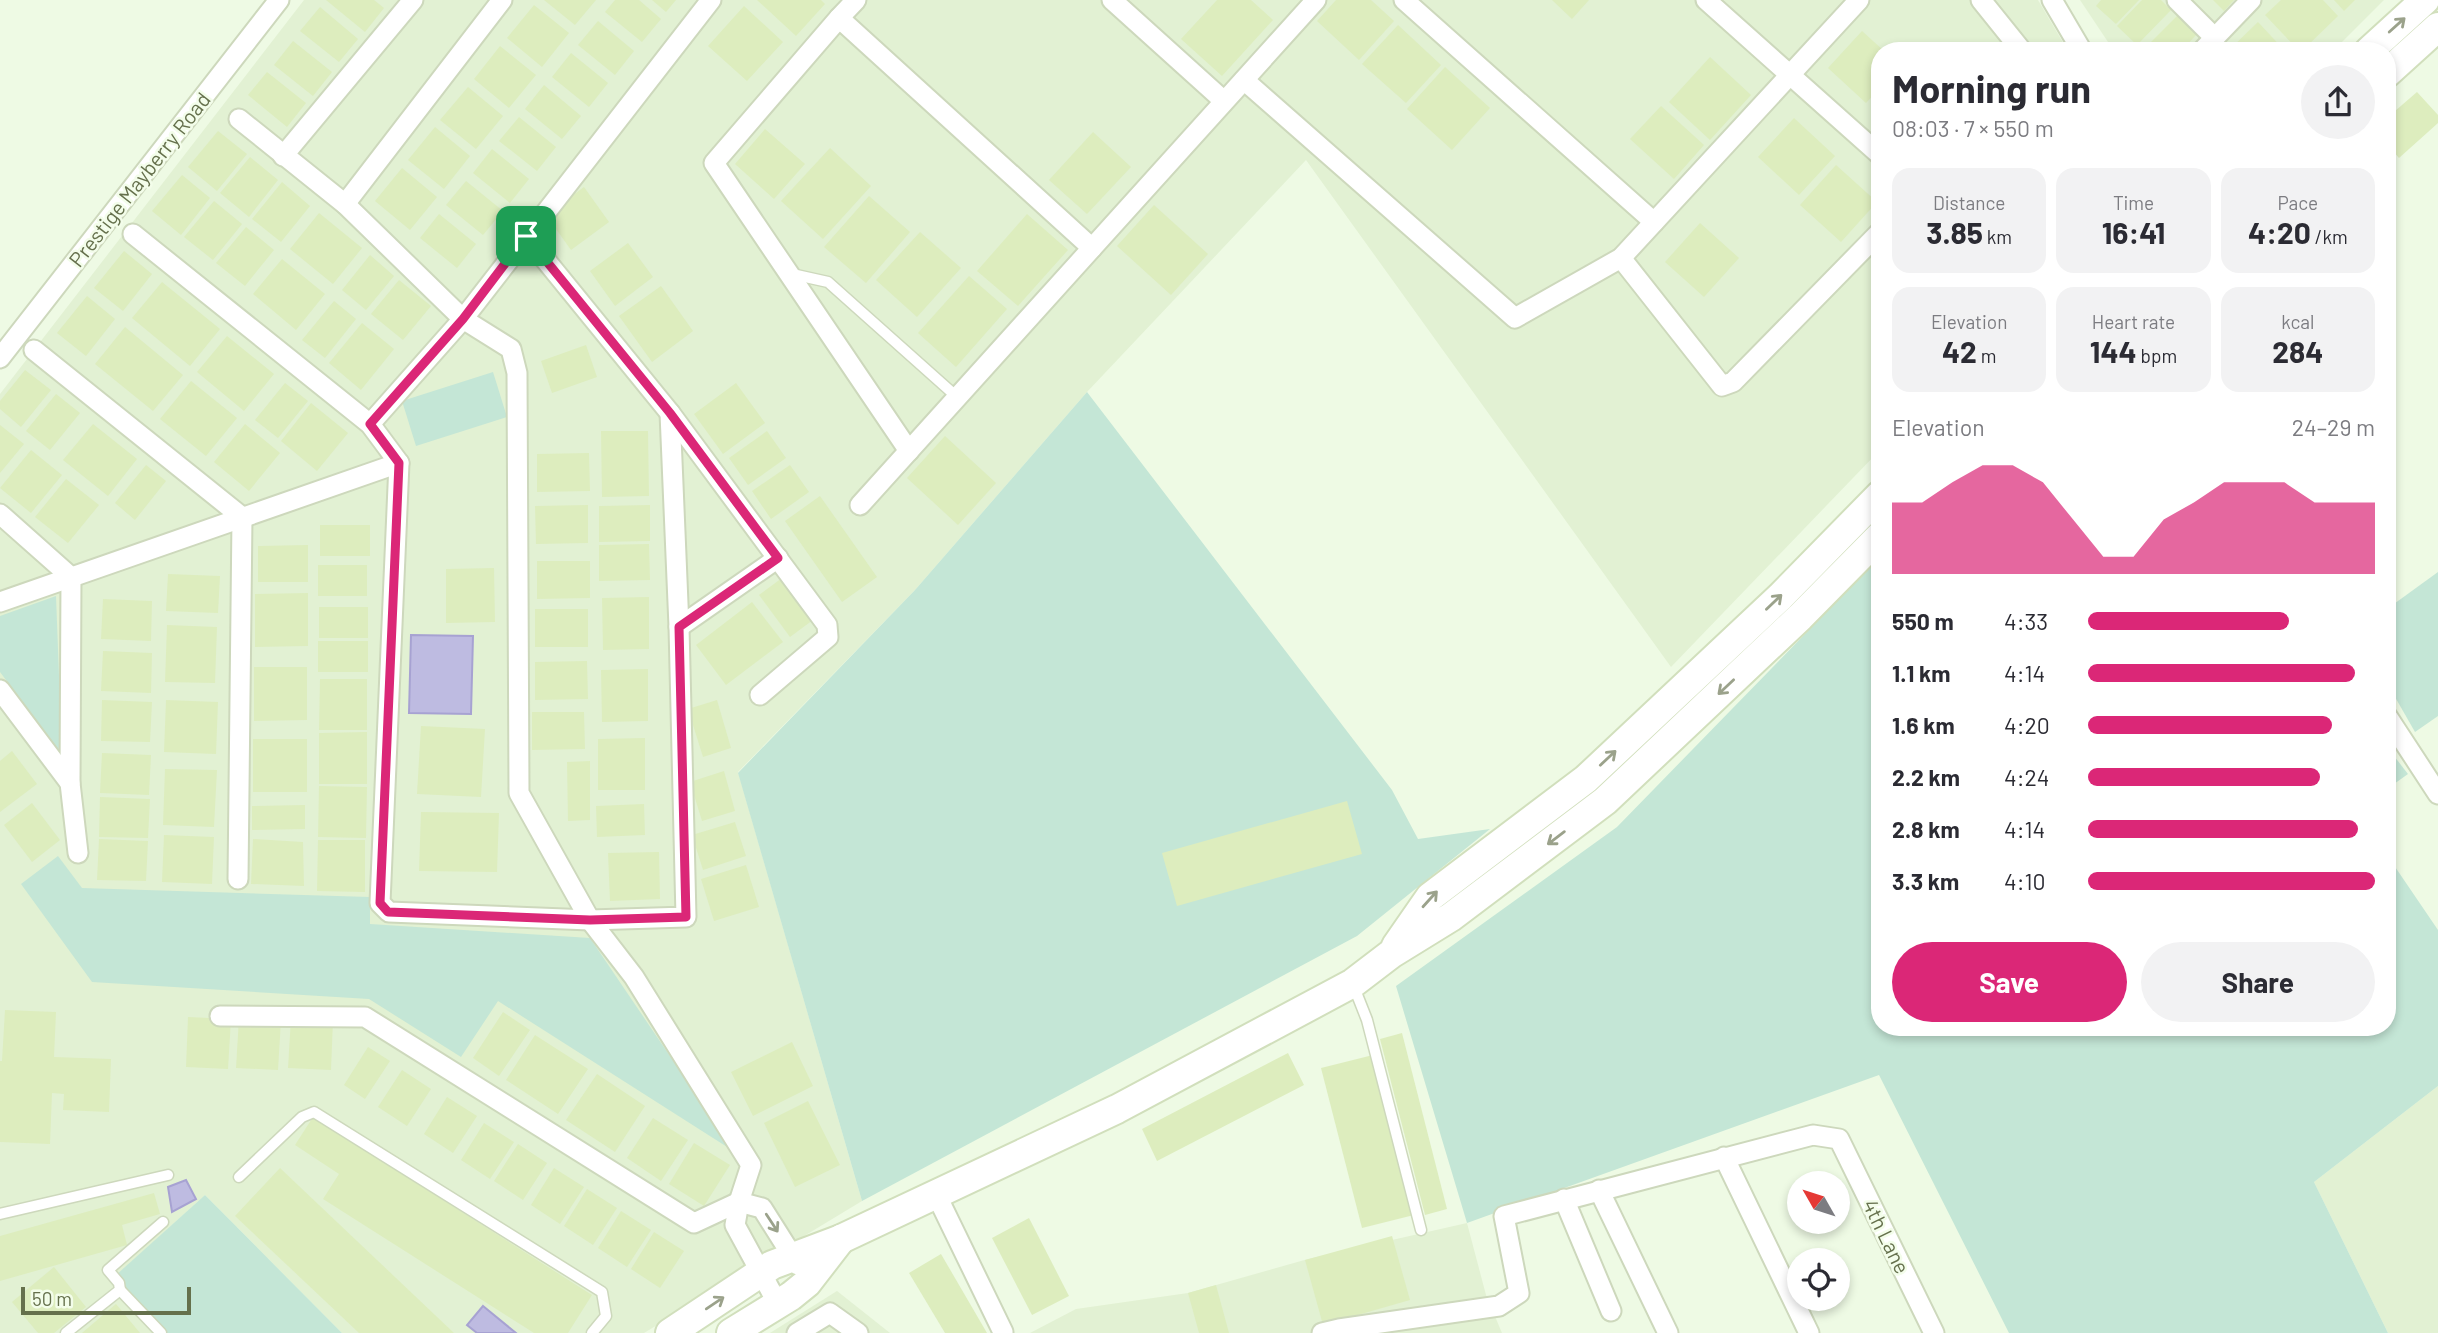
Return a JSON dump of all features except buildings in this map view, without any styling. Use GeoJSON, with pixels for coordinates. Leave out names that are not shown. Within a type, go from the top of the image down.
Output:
{"type":"FeatureCollection","features":[{"type":"Feature","properties":{"kind":"street","name":"Prestige Mayberry Road"},"geometry":{"type":"LineString","coordinates":[[0,358],[278,0]]}},
{"type":"Feature","properties":{"kind":"street"},"geometry":{"type":"LineString","coordinates":[[283,156],[413,0]]}},
{"type":"Feature","properties":{"kind":"street"},"geometry":{"type":"LineString","coordinates":[[345,204],[502,0]]}},
{"type":"Feature","properties":{"kind":"street"},"geometry":{"type":"LineString","coordinates":[[370,424],[463,319],[711,0]]}},
{"type":"Feature","properties":{"kind":"street"},"geometry":{"type":"LineString","coordinates":[[856,0],[714,163],[909,451]]}},
{"type":"Feature","properties":{"kind":"street"},"geometry":{"type":"LineString","coordinates":[[1112,0],[1224,102]]}},
{"type":"Feature","properties":{"kind":"street"},"geometry":{"type":"LineString","coordinates":[[860,505],[1316,0]]}},
{"type":"Feature","properties":{"kind":"street"},"geometry":{"type":"LineString","coordinates":[[1404,0],[1654,222]]}},
{"type":"Feature","properties":{"kind":"street"},"geometry":{"type":"LineString","coordinates":[[1706,0],[1871,147]]}},
{"type":"Feature","properties":{"kind":"street"},"geometry":{"type":"LineString","coordinates":[[1244,80],[1515,318],[1621,258],[1859,0]]}},
{"type":"Feature","properties":{"kind":"street"},"geometry":{"type":"LineString","coordinates":[[1981,0],[2015,42]]}},
{"type":"Feature","properties":{"kind":"street"},"geometry":{"type":"LineString","coordinates":[[2052,0],[2077,42]]}},
{"type":"Feature","properties":{"kind":"street"},"geometry":{"type":"LineString","coordinates":[[2177,0],[2207,42]]}},
{"type":"Feature","properties":{"kind":"street"},"geometry":{"type":"LineString","coordinates":[[2210,42],[2251,0]]}},
{"type":"Feature","properties":{"kind":"street"},"geometry":{"type":"LineString","coordinates":[[2379,42],[2425,0]]}},
{"type":"Feature","properties":{"kind":"street"},"geometry":{"type":"LineString","coordinates":[[839,18],[1092,248]]}},
{"type":"Feature","properties":{"kind":"street"},"geometry":{"type":"LineString","coordinates":[[2396,65],[2438,27]]}},
{"type":"Feature","properties":{"kind":"street"},"geometry":{"type":"LineString","coordinates":[[239,119],[345,204],[463,319],[511,349],[517,373],[519,793],[590,920],[634,977],[751,1165],[735,1225],[778,1304]]}},
{"type":"Feature","properties":{"kind":"street"},"geometry":{"type":"LineString","coordinates":[[133,234],[370,424],[399,463],[380,903],[388,912],[590,920],[686,917],[679,627],[670,413]]}},
{"type":"Feature","properties":{"kind":"street"},"geometry":{"type":"LineString","coordinates":[[526,236],[670,413],[827,625],[828,637],[760,695]]}},
{"type":"Feature","properties":{"kind":"street"},"geometry":{"type":"LineString","coordinates":[[1621,258],[1722,386],[1734,382],[1871,241]]}},
{"type":"Feature","properties":{"kind":"street"},"geometry":{"type":"LineString","coordinates":[[34,350],[242,517]]}},
{"type":"Feature","properties":{"kind":"street"},"geometry":{"type":"LineString","coordinates":[[0,601],[399,463]]}},
{"type":"Feature","properties":{"kind":"street"},"geometry":{"type":"LineString","coordinates":[[1391,954],[1430,897],[1586,779],[1780,597],[1871,504]]}},
{"type":"Feature","properties":{"kind":"street"},"geometry":{"type":"LineString","coordinates":[[0,514],[71,577],[70,783],[78,853]]}},
{"type":"Feature","properties":{"kind":"street"},"geometry":{"type":"LineString","coordinates":[[238,879],[242,517]]}},
{"type":"Feature","properties":{"kind":"street"},"geometry":{"type":"LineString","coordinates":[[670,1333],[772,1265],[841,1239],[1117,1109],[1353,983],[1391,954],[1451,917],[1605,801],[1800,617],[1871,545]]}},
{"type":"Feature","properties":{"kind":"street"},"geometry":{"type":"LineString","coordinates":[[679,627],[778,558]]}},
{"type":"Feature","properties":{"kind":"street"},"geometry":{"type":"LineString","coordinates":[[0,690],[70,783]]}},
{"type":"Feature","properties":{"kind":"street"},"geometry":{"type":"LineString","coordinates":[[2396,730],[2438,793]]}},
{"type":"Feature","properties":{"kind":"street"},"geometry":{"type":"LineString","coordinates":[[220,1016],[365,1017],[694,1223],[739,1202],[762,1208],[794,1257],[807,1283]]}},
{"type":"Feature","properties":{"kind":"street","name":"4th Lane"},"geometry":{"type":"LineString","coordinates":[[1724,1157],[1813,1135],[1839,1139],[1934,1333]]}},
{"type":"Feature","properties":{"kind":"street"},"geometry":{"type":"LineString","coordinates":[[1322,1333],[1499,1306],[1519,1293],[1504,1216],[1724,1157],[1809,1333]]}},
{"type":"Feature","properties":{"kind":"street"},"geometry":{"type":"LineString","coordinates":[[1599,1190],[1668,1333]]}},
{"type":"Feature","properties":{"kind":"street"},"geometry":{"type":"LineString","coordinates":[[936,1194],[1003,1332]]}},
{"type":"Feature","properties":{"kind":"street"},"geometry":{"type":"LineString","coordinates":[[1564,1199],[1611,1311]]}},
{"type":"Feature","properties":{"kind":"street"},"geometry":{"type":"LineString","coordinates":[[732,1333],[807,1283],[841,1239]]}},
{"type":"Feature","properties":{"kind":"street"},"geometry":{"type":"LineString","coordinates":[[797,1333],[830,1312],[858,1333]]}},
{"type":"Feature","properties":{"kind":"lane"},"geometry":{"type":"LineString","coordinates":[[788,273],[828,282],[957,397]]}},
{"type":"Feature","properties":{"kind":"lane"},"geometry":{"type":"LineString","coordinates":[[1353,983],[1367,1020],[1421,1230]]}},
{"type":"Feature","properties":{"kind":"lane"},"geometry":{"type":"LineString","coordinates":[[239,1177],[302,1117],[314,1112],[602,1293],[606,1316],[592,1333]]}},
{"type":"Feature","properties":{"kind":"lane"},"geometry":{"type":"LineString","coordinates":[[0,1214],[168,1175]]}},
{"type":"Feature","properties":{"kind":"lane"},"geometry":{"type":"LineString","coordinates":[[161,1333],[120,1290],[119,1283],[108,1270],[163,1222]]}},
{"type":"Feature","properties":{"kind":"lane"},"geometry":{"type":"LineString","coordinates":[[66,1333],[120,1290]]}},
{"type":"Feature","properties":{"kind":"shaded area"},"geometry":{"type":"Polygon","coordinates":[[[304,0],[2038,0],[2063,42],[1871,42],[1871,459],[1671,667],[1306,160],[1087,392],[915,590],[738,772],[862,1201],[644,1333],[342,1333],[205,1195],[116,1276],[166,1333],[0,1333],[0,394],[304,0]]]}},
{"type":"Feature","properties":{"kind":"shaded area"},"geometry":{"type":"Polygon","coordinates":[[[2080,0],[2384,0],[2342,42],[2108,42],[2080,0]]]}},
{"type":"Feature","properties":{"kind":"shaded area"},"geometry":{"type":"Polygon","coordinates":[[[493,372],[507,417],[416,446],[402,401],[493,372]]]}},
{"type":"Feature","properties":{"kind":"shaded area"},"geometry":{"type":"Polygon","coordinates":[[[1087,392],[1392,790],[1418,839],[1490,829],[1357,936],[862,1201],[738,773],[915,590],[1087,392]]]}},
{"type":"Feature","properties":{"kind":"shaded area"},"geometry":{"type":"Polygon","coordinates":[[[1871,566],[1871,1036],[2396,1036],[2396,868],[2438,930],[2438,1086],[2314,1182],[2388,1333],[2009,1333],[1879,1075],[1467,1223],[1396,986],[1617,827],[1871,566]]]}},
{"type":"Feature","properties":{"kind":"shaded area"},"geometry":{"type":"Polygon","coordinates":[[[2438,572],[2438,716],[2415,732],[2396,699],[2396,602],[2438,572]]]}},
{"type":"Feature","properties":{"kind":"shaded area"},"geometry":{"type":"Polygon","coordinates":[[[56,596],[62,755],[0,672],[0,616],[56,596]]]}},
{"type":"Feature","properties":{"kind":"shaded area"},"geometry":{"type":"Polygon","coordinates":[[[2396,759],[2408,774],[2396,783],[2396,759]]]}},
{"type":"Feature","properties":{"kind":"shaded area"},"geometry":{"type":"Polygon","coordinates":[[[58,856],[82,888],[370,897],[370,924],[590,938],[735,1152],[498,1001],[461,1057],[369,999],[92,982],[21,884],[58,856]]]}},
{"type":"Feature","properties":{"kind":"shaded area"},"geometry":{"type":"Polygon","coordinates":[[[2438,1086],[2438,1333],[2388,1333],[2314,1182],[2438,1086]]]}},
{"type":"Feature","properties":{"kind":"shaded area"},"geometry":{"type":"Polygon","coordinates":[[[205,1195],[342,1333],[166,1333],[115,1276],[205,1195]]]}},
{"type":"Feature","properties":{"kind":"shaded area"},"geometry":{"type":"Polygon","coordinates":[[[1467,1223],[1486,1295],[1502,1333],[1030,1333],[1076,1309],[1188,1293],[1308,1259],[1467,1223]]]}},
{"type":"Feature","properties":{"kind":"shaded area"},"geometry":{"type":"Polygon","coordinates":[[[837,1291],[890,1333],[770,1333],[837,1291]]]}},
{"type":"Feature","properties":{"kind":"water"},"geometry":{"type":"Polygon","coordinates":[[[411,635],[473,636],[471,714],[409,713],[411,635]]]}},
{"type":"Feature","properties":{"kind":"water"},"geometry":{"type":"Polygon","coordinates":[[[186,1180],[196,1199],[172,1212],[168,1187],[186,1180]]]}},
{"type":"Feature","properties":{"kind":"water"},"geometry":{"type":"Polygon","coordinates":[[[483,1306],[516,1333],[477,1333],[467,1325],[483,1306]]]}},
{"type":"Feature","properties":{"kind":"route"},"geometry":{"type":"LineString","coordinates":[[526,236],[670,413],[778,558],[679,627],[686,917],[590,920],[388,912],[380,903],[399,463],[370,424],[463,319],[526,236]]}}]}
